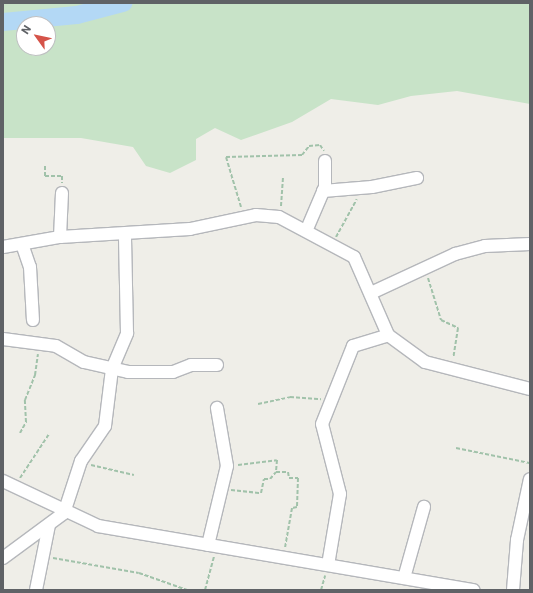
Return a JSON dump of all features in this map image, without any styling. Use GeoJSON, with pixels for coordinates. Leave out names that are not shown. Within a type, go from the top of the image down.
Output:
{"type":"FeatureCollection","features":[{"type":"Feature","properties":{"kind":"street"},"geometry":{"type":"LineString","coordinates":[[307,229],[323,191],[325,161]]}},
{"type":"Feature","properties":{"kind":"street"},"geometry":{"type":"LineString","coordinates":[[323,191],[364,188],[417,178]]}},
{"type":"Feature","properties":{"kind":"street"},"geometry":{"type":"LineString","coordinates":[[60,237],[62,193]]}},
{"type":"Feature","properties":{"kind":"street"},"geometry":{"type":"LineString","coordinates":[[3,247],[60,237],[125,235],[208,226],[242,218],[279,217],[307,229],[354,257],[388,335],[413,357],[446,369],[530,389]]}},
{"type":"Feature","properties":{"kind":"street"},"geometry":{"type":"LineString","coordinates":[[3,558],[49,525],[64,512],[81,462],[105,426],[112,369],[128,333],[125,235]]}},
{"type":"Feature","properties":{"kind":"street"},"geometry":{"type":"LineString","coordinates":[[22,244],[30,267],[33,320]]}},
{"type":"Feature","properties":{"kind":"street"},"geometry":{"type":"LineString","coordinates":[[371,293],[424,266],[485,246],[530,244]]}},
{"type":"Feature","properties":{"kind":"street"},"geometry":{"type":"LineString","coordinates":[[328,565],[340,506],[338,480],[322,431],[330,400],[353,346],[388,335]]}},
{"type":"Feature","properties":{"kind":"street"},"geometry":{"type":"LineString","coordinates":[[3,339],[56,346],[84,362],[112,369],[147,373],[217,364]]}},
{"type":"Feature","properties":{"kind":"street"},"geometry":{"type":"LineString","coordinates":[[212,546],[227,466],[217,408]]}},
{"type":"Feature","properties":{"kind":"street"},"geometry":{"type":"LineString","coordinates":[[514,590],[517,540],[530,479]]}},
{"type":"Feature","properties":{"kind":"street"},"geometry":{"type":"LineString","coordinates":[[3,481],[64,512],[98,526],[474,590]]}},
{"type":"Feature","properties":{"kind":"street"},"geometry":{"type":"LineString","coordinates":[[404,578],[424,507]]}},
{"type":"Feature","properties":{"kind":"street"},"geometry":{"type":"LineString","coordinates":[[36,590],[49,525]]}},
{"type":"Feature","properties":{"kind":"path"},"geometry":{"type":"LineString","coordinates":[[242,218],[234,174],[228,170],[226,157],[302,155],[309,146],[320,145],[325,161]]}},
{"type":"Feature","properties":{"kind":"path"},"geometry":{"type":"LineString","coordinates":[[45,166],[45,176],[62,176],[62,193]]}},
{"type":"Feature","properties":{"kind":"path"},"geometry":{"type":"LineString","coordinates":[[279,217],[283,177]]}},
{"type":"Feature","properties":{"kind":"path"},"geometry":{"type":"LineString","coordinates":[[333,245],[364,188]]}},
{"type":"Feature","properties":{"kind":"path"},"geometry":{"type":"LineString","coordinates":[[424,266],[441,320],[458,328],[456,353],[446,369]]}},
{"type":"Feature","properties":{"kind":"path"},"geometry":{"type":"LineString","coordinates":[[20,433],[26,422],[24,400],[36,375],[41,343]]}},
{"type":"Feature","properties":{"kind":"path"},"geometry":{"type":"LineString","coordinates":[[258,404],[290,397],[330,400]]}},
{"type":"Feature","properties":{"kind":"path"},"geometry":{"type":"LineString","coordinates":[[17,487],[49,434]]}},
{"type":"Feature","properties":{"kind":"path"},"geometry":{"type":"LineString","coordinates":[[456,448],[530,463]]}},
{"type":"Feature","properties":{"kind":"path"},"geometry":{"type":"LineString","coordinates":[[223,488],[261,493],[264,479],[270,479],[276,472],[277,460],[273,459],[227,466]]}},
{"type":"Feature","properties":{"kind":"path"},"geometry":{"type":"LineString","coordinates":[[81,462],[134,475]]}},
{"type":"Feature","properties":{"kind":"path"},"geometry":{"type":"LineString","coordinates":[[276,472],[288,472],[289,478],[298,478],[299,482],[297,507],[292,508],[283,558]]}},
{"type":"Feature","properties":{"kind":"path"},"geometry":{"type":"LineString","coordinates":[[205,590],[212,546]]}},
{"type":"Feature","properties":{"kind":"path"},"geometry":{"type":"LineString","coordinates":[[43,557],[139,573],[187,590]]}},
{"type":"Feature","properties":{"kind":"path"},"geometry":{"type":"LineString","coordinates":[[322,590],[328,565]]}},
{"type":"Feature","properties":{"kind":"green space"},"geometry":{"type":"Polygon","coordinates":[[[3,3],[530,3],[530,104],[457,91],[411,96],[378,105],[331,99],[292,122],[241,140],[215,128],[196,139],[196,160],[170,173],[146,166],[133,147],[81,138],[3,138],[3,3]]]}},
{"type":"Feature","properties":{"kind":"waterway"},"geometry":{"type":"LineString","coordinates":[[3,22],[77,15],[123,3]]}}]}
